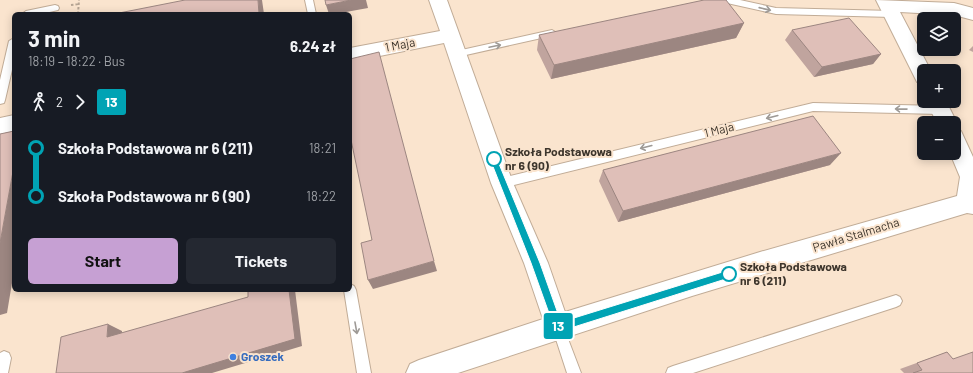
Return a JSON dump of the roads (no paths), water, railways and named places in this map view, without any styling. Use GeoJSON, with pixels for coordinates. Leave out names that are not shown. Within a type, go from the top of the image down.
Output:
{"type":"FeatureCollection","features":[{"type":"Feature","properties":{"kind":"street"},"geometry":{"type":"LineString","coordinates":[[438,0],[502,182],[536,263],[558,327]]}},
{"type":"Feature","properties":{"kind":"street"},"geometry":{"type":"LineString","coordinates":[[917,64],[888,6],[954,9],[973,14]]}},
{"type":"Feature","properties":{"kind":"street","name":"1 Maja"},"geometry":{"type":"LineString","coordinates":[[352,55],[453,44]]}},
{"type":"Feature","properties":{"kind":"street"},"geometry":{"type":"LineString","coordinates":[[0,126],[12,124]]}},
{"type":"Feature","properties":{"kind":"street"},"geometry":{"type":"LineString","coordinates":[[961,154],[970,177],[970,203]]}},
{"type":"Feature","properties":{"kind":"street","name":"Pawła Stalmacha"},"geometry":{"type":"LineString","coordinates":[[419,373],[558,327],[855,235],[970,203]]}},
{"type":"Feature","properties":{"kind":"lane"},"geometry":{"type":"LineString","coordinates":[[309,0],[312,12]]}},
{"type":"Feature","properties":{"kind":"lane"},"geometry":{"type":"LineString","coordinates":[[727,0],[776,11],[888,6]]}},
{"type":"Feature","properties":{"kind":"lane"},"geometry":{"type":"LineString","coordinates":[[36,12],[55,8]]}},
{"type":"Feature","properties":{"kind":"lane","name":"1 Maja"},"geometry":{"type":"LineString","coordinates":[[453,44],[558,32]]}},
{"type":"Feature","properties":{"kind":"lane"},"geometry":{"type":"LineString","coordinates":[[0,100],[12,49]]}},
{"type":"Feature","properties":{"kind":"lane","name":"1 Maja"},"geometry":{"type":"LineString","coordinates":[[502,182],[813,107],[941,111]]}},
{"type":"Feature","properties":{"kind":"lane"},"geometry":{"type":"LineString","coordinates":[[350,292],[364,373]]}},
{"type":"Feature","properties":{"kind":"lane"},"geometry":{"type":"LineString","coordinates":[[673,373],[896,301]]}},
{"type":"Feature","properties":{"kind":"lane"},"geometry":{"type":"LineString","coordinates":[[558,327],[574,373]]}},
{"type":"Feature","properties":{"kind":"lane"},"geometry":{"type":"LineString","coordinates":[[1,373],[4,358]]}},
{"type":"Feature","properties":{"kind":"place","name":"Szkoła Podstawowa nr 6 (90)"},"geometry":{"type":"Point","coordinates":[494,159]}},
{"type":"Feature","properties":{"kind":"place","name":"Szkoła Podstawowa nr 6 (211)"},"geometry":{"type":"Point","coordinates":[729,274]}},
{"type":"Feature","properties":{"kind":"place","name":"Groszek"},"geometry":{"type":"Point","coordinates":[233,357]}}]}
